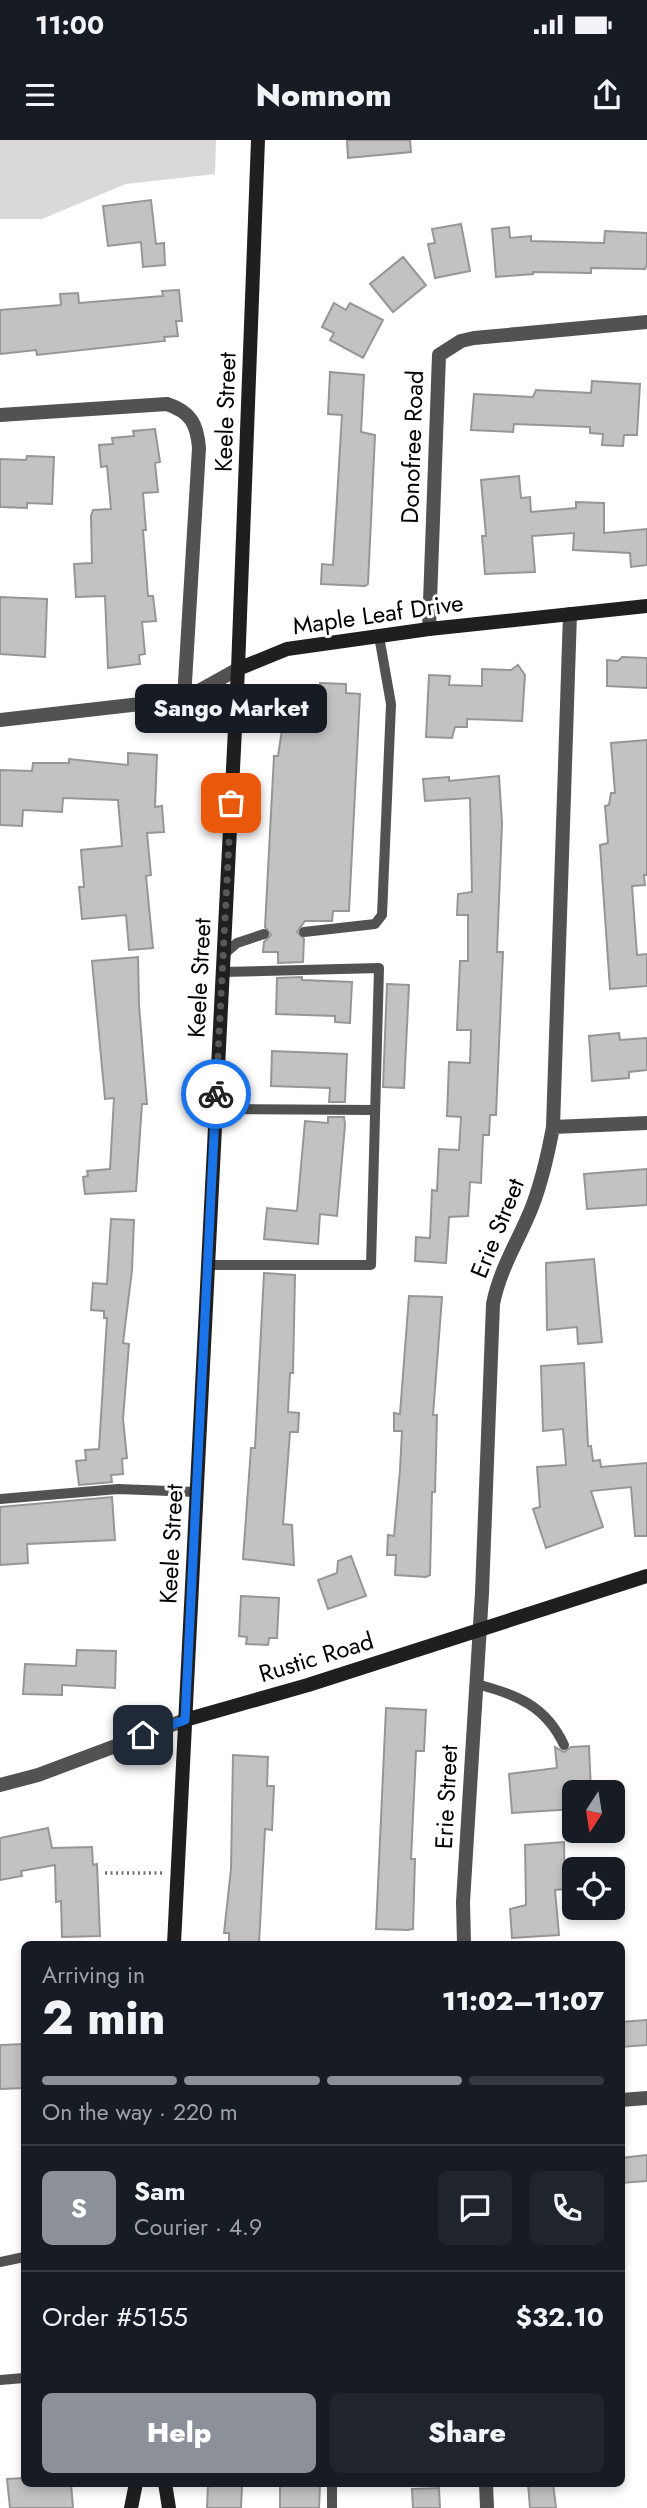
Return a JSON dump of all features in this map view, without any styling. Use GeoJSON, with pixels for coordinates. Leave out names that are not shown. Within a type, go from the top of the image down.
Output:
{"type":"FeatureCollection","features":[{"type":"Feature","properties":{"kind":"main road","name":"Keele Street"},"geometry":{"type":"LineString","coordinates":[[174,1941],[238,669],[258,140]]}},
{"type":"Feature","properties":{"kind":"main road","name":"Maple Leaf Drive"},"geometry":{"type":"LineString","coordinates":[[238,669],[287,649],[429,629],[647,606]]}},
{"type":"Feature","properties":{"kind":"main road","name":"Rustic Road"},"geometry":{"type":"LineString","coordinates":[[185,1720],[308,1685],[647,1576]]}},
{"type":"Feature","properties":{"kind":"main road"},"geometry":{"type":"LineString","coordinates":[[131,2508],[135,2487]]}},
{"type":"Feature","properties":{"kind":"main road"},"geometry":{"type":"LineString","coordinates":[[166,2487],[169,2508]]}},
{"type":"Feature","properties":{"kind":"street","name":"Donofree Road"},"geometry":{"type":"LineString","coordinates":[[429,629],[439,355],[461,341],[474,338],[647,322]]}},
{"type":"Feature","properties":{"kind":"street","name":"Keele Street"},"geometry":{"type":"LineString","coordinates":[[0,415],[167,404],[189,415],[198,429],[199,448],[184,699]]}},
{"type":"Feature","properties":{"kind":"street","name":"Erie Street"},"geometry":{"type":"LineString","coordinates":[[464,1941],[463,1902],[480,1630],[493,1304],[498,1280],[531,1208],[548,1154],[553,1127],[570,614]]}},
{"type":"Feature","properties":{"kind":"street","name":"Maple Leaf Drive"},"geometry":{"type":"LineString","coordinates":[[0,720],[184,699],[238,669]]}},
{"type":"Feature","properties":{"kind":"street"},"geometry":{"type":"LineString","coordinates":[[553,1127],[647,1123]]}},
{"type":"Feature","properties":{"kind":"street","name":"Rustic Road"},"geometry":{"type":"LineString","coordinates":[[0,1785],[38,1775],[185,1720]]}},
{"type":"Feature","properties":{"kind":"street"},"geometry":{"type":"LineString","coordinates":[[625,2100],[647,2098]]}},
{"type":"Feature","properties":{"kind":"street"},"geometry":{"type":"LineString","coordinates":[[486,2487],[487,2508]]}},
{"type":"Feature","properties":{"kind":"lane"},"geometry":{"type":"LineString","coordinates":[[304,932],[375,924],[382,915],[391,704],[379,636]]}},
{"type":"Feature","properties":{"kind":"lane"},"geometry":{"type":"LineString","coordinates":[[223,955],[237,943],[264,934]]}},
{"type":"Feature","properties":{"kind":"lane"},"geometry":{"type":"LineString","coordinates":[[208,1265],[371,1265],[379,968],[222,972]]}},
{"type":"Feature","properties":{"kind":"lane"},"geometry":{"type":"LineString","coordinates":[[216,1109],[375,1110]]}},
{"type":"Feature","properties":{"kind":"lane"},"geometry":{"type":"LineString","coordinates":[[0,1499],[118,1489],[196,1492]]}},
{"type":"Feature","properties":{"kind":"lane"},"geometry":{"type":"LineString","coordinates":[[476,1684],[514,1694],[538,1708],[555,1726],[564,1745]]}},
{"type":"Feature","properties":{"kind":"lane"},"geometry":{"type":"LineString","coordinates":[[0,2262],[21,2258]]}},
{"type":"Feature","properties":{"kind":"lane"},"geometry":{"type":"LineString","coordinates":[[0,2380],[21,2378]]}},
{"type":"Feature","properties":{"kind":"lane"},"geometry":{"type":"LineString","coordinates":[[332,2487],[332,2508]]}},
{"type":"Feature","properties":{"kind":"path"},"geometry":{"type":"LineString","coordinates":[[105,1873],[178,1872]]}},
{"type":"Feature","properties":{"kind":"shaded area"},"geometry":{"type":"Polygon","coordinates":[[[0,140],[216,140],[215,174],[126,184],[42,219],[0,219],[0,140]]]}},
{"type":"Feature","properties":{"kind":"building"},"geometry":{"type":"Polygon","coordinates":[[[347,140],[410,140],[411,152],[348,158],[347,140]]]}},
{"type":"Feature","properties":{"kind":"building"},"geometry":{"type":"Polygon","coordinates":[[[151,200],[156,244],[164,243],[165,265],[143,267],[141,242],[108,246],[103,206],[151,200]]]}},
{"type":"Feature","properties":{"kind":"building"},"geometry":{"type":"Polygon","coordinates":[[[461,224],[470,271],[435,278],[428,244],[435,243],[432,229],[461,224]]]}},
{"type":"Feature","properties":{"kind":"building"},"geometry":{"type":"Polygon","coordinates":[[[509,227],[510,238],[531,236],[531,241],[604,243],[605,231],[647,233],[647,265],[645,269],[591,268],[591,273],[533,272],[496,277],[492,229],[509,227]]]}},
{"type":"Feature","properties":{"kind":"building"},"geometry":{"type":"Polygon","coordinates":[[[403,257],[426,285],[393,312],[370,284],[403,257]]]}},
{"type":"Feature","properties":{"kind":"building"},"geometry":{"type":"Polygon","coordinates":[[[179,290],[182,321],[176,321],[178,336],[164,337],[165,341],[37,355],[36,350],[0,354],[0,310],[61,305],[60,294],[78,293],[79,303],[163,296],[162,291],[179,290]]]}},
{"type":"Feature","properties":{"kind":"building"},"geometry":{"type":"Polygon","coordinates":[[[334,303],[346,310],[350,303],[383,320],[363,358],[330,340],[334,333],[322,327],[334,303]]]}},
{"type":"Feature","properties":{"kind":"building"},"geometry":{"type":"Polygon","coordinates":[[[330,372],[364,375],[361,432],[375,435],[368,584],[365,586],[321,584],[322,564],[333,565],[342,415],[328,414],[330,372]]]}},
{"type":"Feature","properties":{"kind":"building"},"geometry":{"type":"Polygon","coordinates":[[[592,381],[640,384],[637,435],[624,435],[623,446],[602,445],[603,434],[590,433],[590,427],[514,424],[513,432],[471,430],[474,394],[533,397],[536,390],[591,393],[592,381]]]}},
{"type":"Feature","properties":{"kind":"building"},"geometry":{"type":"Polygon","coordinates":[[[155,429],[160,462],[155,463],[158,492],[143,493],[146,530],[143,530],[148,596],[153,596],[156,621],[142,622],[145,654],[139,655],[140,664],[108,668],[105,596],[76,597],[74,564],[92,563],[93,510],[111,509],[107,466],[101,467],[99,445],[113,444],[112,438],[134,436],[133,431],[155,429]]]}},
{"type":"Feature","properties":{"kind":"building"},"geometry":{"type":"Polygon","coordinates":[[[27,456],[54,457],[52,504],[27,503],[27,508],[0,507],[0,459],[26,460],[27,456]]]}},
{"type":"Feature","properties":{"kind":"building"},"geometry":{"type":"Polygon","coordinates":[[[519,476],[521,498],[530,497],[531,512],[576,508],[576,502],[604,503],[604,533],[647,529],[647,565],[631,567],[630,553],[573,550],[574,533],[532,536],[535,572],[485,574],[482,536],[486,536],[481,480],[519,476]]]}},
{"type":"Feature","properties":{"kind":"building"},"geometry":{"type":"Polygon","coordinates":[[[0,597],[47,599],[45,657],[0,654],[0,597]]]}},
{"type":"Feature","properties":{"kind":"building"},"geometry":{"type":"Polygon","coordinates":[[[622,657],[647,658],[647,688],[607,686],[607,660],[618,661],[622,657]]]}},
{"type":"Feature","properties":{"kind":"building"},"geometry":{"type":"Polygon","coordinates":[[[518,665],[525,675],[522,721],[467,719],[467,727],[455,727],[452,738],[426,737],[429,675],[450,676],[449,685],[482,686],[482,669],[511,670],[518,665]]]}},
{"type":"Feature","properties":{"kind":"building"},"geometry":{"type":"Polygon","coordinates":[[[320,683],[346,684],[346,693],[360,694],[349,911],[333,911],[332,921],[305,921],[297,932],[304,939],[303,962],[278,963],[278,952],[263,952],[264,942],[271,935],[265,927],[274,756],[278,756],[285,710],[301,711],[302,701],[308,702],[309,691],[320,692],[320,683]]]}},
{"type":"Feature","properties":{"kind":"building"},"geometry":{"type":"Polygon","coordinates":[[[647,740],[647,875],[644,875],[645,885],[632,886],[637,955],[647,954],[647,986],[610,989],[600,845],[608,843],[605,806],[609,805],[611,793],[615,793],[611,743],[647,740]]]}},
{"type":"Feature","properties":{"kind":"building"},"geometry":{"type":"Polygon","coordinates":[[[128,753],[157,755],[155,807],[162,806],[164,832],[147,833],[151,875],[146,876],[153,948],[129,950],[126,915],[82,919],[79,887],[84,887],[81,850],[122,846],[118,800],[63,798],[62,812],[23,810],[22,826],[0,825],[0,770],[32,771],[33,763],[69,763],[69,759],[128,765],[128,753]]]}},
{"type":"Feature","properties":{"kind":"building"},"geometry":{"type":"Polygon","coordinates":[[[499,776],[502,823],[497,952],[503,952],[496,1115],[490,1115],[489,1135],[483,1135],[481,1183],[470,1182],[468,1216],[449,1217],[446,1263],[415,1261],[416,1237],[430,1238],[432,1190],[437,1191],[439,1149],[459,1150],[461,1117],[447,1116],[449,1062],[470,1063],[471,1030],[457,1030],[460,961],[468,961],[468,915],[457,915],[458,894],[472,892],[470,798],[425,801],[423,779],[449,777],[449,781],[499,776]]]}},
{"type":"Feature","properties":{"kind":"building"},"geometry":{"type":"Polygon","coordinates":[[[138,957],[147,1104],[142,1104],[136,1191],[85,1194],[83,1177],[88,1176],[87,1171],[110,1169],[114,1098],[105,1099],[92,961],[138,957]]]}},
{"type":"Feature","properties":{"kind":"building"},"geometry":{"type":"Polygon","coordinates":[[[302,977],[302,980],[352,982],[350,1023],[335,1022],[335,1016],[276,1014],[277,978],[302,977]]]}},
{"type":"Feature","properties":{"kind":"building"},"geometry":{"type":"Polygon","coordinates":[[[387,984],[409,985],[404,1088],[383,1087],[387,984]]]}},
{"type":"Feature","properties":{"kind":"building"},"geometry":{"type":"Polygon","coordinates":[[[619,1033],[620,1040],[647,1038],[647,1070],[629,1072],[629,1078],[592,1081],[589,1036],[619,1033]]]}},
{"type":"Feature","properties":{"kind":"building"},"geometry":{"type":"Polygon","coordinates":[[[272,1051],[347,1054],[345,1102],[329,1102],[330,1088],[271,1086],[272,1051]]]}},
{"type":"Feature","properties":{"kind":"building"},"geometry":{"type":"Polygon","coordinates":[[[328,1117],[344,1117],[345,1125],[337,1216],[320,1214],[318,1244],[264,1239],[267,1208],[297,1211],[305,1121],[328,1123],[328,1117]]]}},
{"type":"Feature","properties":{"kind":"building"},"geometry":{"type":"Polygon","coordinates":[[[647,1169],[647,1205],[587,1209],[584,1174],[647,1169]]]}},
{"type":"Feature","properties":{"kind":"building"},"geometry":{"type":"Polygon","coordinates":[[[111,1219],[134,1220],[132,1270],[123,1343],[129,1344],[123,1419],[127,1458],[122,1459],[123,1474],[111,1475],[112,1482],[79,1485],[76,1461],[86,1460],[85,1450],[99,1449],[107,1318],[104,1318],[104,1311],[91,1310],[93,1283],[107,1284],[111,1219]]]}},
{"type":"Feature","properties":{"kind":"building"},"geometry":{"type":"Polygon","coordinates":[[[594,1259],[602,1342],[578,1344],[577,1327],[547,1330],[546,1263],[594,1259]]]}},
{"type":"Feature","properties":{"kind":"building"},"geometry":{"type":"Polygon","coordinates":[[[264,1273],[295,1275],[293,1373],[290,1373],[288,1412],[299,1413],[298,1432],[290,1432],[283,1524],[292,1525],[294,1565],[243,1559],[251,1448],[255,1448],[264,1273]]]}},
{"type":"Feature","properties":{"kind":"building"},"geometry":{"type":"Polygon","coordinates":[[[409,1296],[442,1297],[433,1415],[437,1415],[435,1492],[432,1492],[430,1575],[426,1577],[395,1575],[396,1555],[387,1555],[388,1535],[394,1536],[400,1470],[402,1431],[394,1431],[394,1413],[400,1414],[409,1296]]]}},
{"type":"Feature","properties":{"kind":"building"},"geometry":{"type":"Polygon","coordinates":[[[584,1363],[588,1446],[591,1446],[593,1461],[600,1460],[601,1467],[647,1463],[647,1536],[635,1536],[631,1487],[591,1491],[603,1527],[546,1548],[533,1509],[540,1507],[537,1467],[566,1465],[563,1429],[543,1431],[541,1366],[584,1363]]]}},
{"type":"Feature","properties":{"kind":"building"},"geometry":{"type":"Polygon","coordinates":[[[112,1497],[115,1540],[27,1544],[28,1563],[0,1565],[0,1507],[112,1497]]]}},
{"type":"Feature","properties":{"kind":"building"},"geometry":{"type":"Polygon","coordinates":[[[351,1556],[366,1596],[328,1609],[318,1580],[337,1573],[338,1561],[351,1556]]]}},
{"type":"Feature","properties":{"kind":"building"},"geometry":{"type":"Polygon","coordinates":[[[241,1596],[279,1598],[277,1638],[269,1638],[268,1645],[246,1644],[247,1637],[239,1636],[241,1596]]]}},
{"type":"Feature","properties":{"kind":"building"},"geometry":{"type":"Polygon","coordinates":[[[77,1650],[116,1651],[115,1688],[62,1685],[62,1695],[23,1694],[25,1664],[76,1666],[77,1650]]]}},
{"type":"Feature","properties":{"kind":"building"},"geometry":{"type":"Polygon","coordinates":[[[386,1708],[426,1710],[424,1751],[416,1751],[411,1859],[415,1859],[413,1929],[408,1930],[376,1929],[386,1708]]]}},
{"type":"Feature","properties":{"kind":"building"},"geometry":{"type":"Polygon","coordinates":[[[589,1746],[590,1780],[562,1780],[562,1810],[512,1813],[509,1774],[557,1768],[555,1747],[564,1752],[571,1747],[589,1746]]]}},
{"type":"Feature","properties":{"kind":"building"},"geometry":{"type":"Polygon","coordinates":[[[233,1755],[268,1757],[267,1786],[274,1786],[272,1830],[265,1829],[259,1941],[229,1941],[229,1933],[224,1933],[231,1869],[233,1755]]]}},
{"type":"Feature","properties":{"kind":"building"},"geometry":{"type":"Polygon","coordinates":[[[48,1828],[52,1848],[92,1847],[93,1865],[97,1864],[100,1936],[62,1937],[61,1901],[56,1902],[55,1865],[21,1871],[22,1876],[0,1880],[0,1838],[48,1828]]]}},
{"type":"Feature","properties":{"kind":"building"},"geometry":{"type":"Polygon","coordinates":[[[564,1843],[562,1889],[555,1890],[559,1935],[512,1938],[510,1909],[526,1905],[525,1845],[564,1843]]]}},
{"type":"Feature","properties":{"kind":"building"},"geometry":{"type":"Polygon","coordinates":[[[647,2020],[647,2045],[625,2047],[625,2022],[647,2020]]]}},
{"type":"Feature","properties":{"kind":"building"},"geometry":{"type":"Polygon","coordinates":[[[21,2044],[21,2088],[0,2089],[0,2045],[21,2044]]]}},
{"type":"Feature","properties":{"kind":"building"},"geometry":{"type":"Polygon","coordinates":[[[647,2155],[647,2181],[625,2183],[625,2158],[647,2155]]]}},
{"type":"Feature","properties":{"kind":"building"},"geometry":{"type":"Polygon","coordinates":[[[21,2478],[21,2487],[71,2487],[73,2508],[10,2508],[7,2479],[21,2478]]]}},
{"type":"Feature","properties":{"kind":"building"},"geometry":{"type":"Polygon","coordinates":[[[208,2487],[242,2487],[241,2508],[207,2508],[208,2487]]]}},
{"type":"Feature","properties":{"kind":"building"},"geometry":{"type":"Polygon","coordinates":[[[280,2487],[320,2487],[319,2508],[280,2508],[280,2487]]]}},
{"type":"Feature","properties":{"kind":"building"},"geometry":{"type":"Polygon","coordinates":[[[528,2487],[553,2487],[556,2508],[530,2508],[528,2487]]]}},
{"type":"Feature","properties":{"kind":"building"},"geometry":{"type":"Polygon","coordinates":[[[439,2488],[440,2508],[413,2508],[412,2489],[439,2488]]]}},
{"type":"Feature","properties":{"kind":"way so far"},"geometry":{"type":"LineString","coordinates":[[216,1094],[231,803]]}},
{"type":"Feature","properties":{"kind":"place","name":"Sango Market"},"geometry":{"type":"Point","coordinates":[231,803]}},
{"type":"Feature","properties":{"kind":"route"},"geometry":{"type":"LineString","coordinates":[[143,1735],[185,1720],[216,1094]]}}]}
